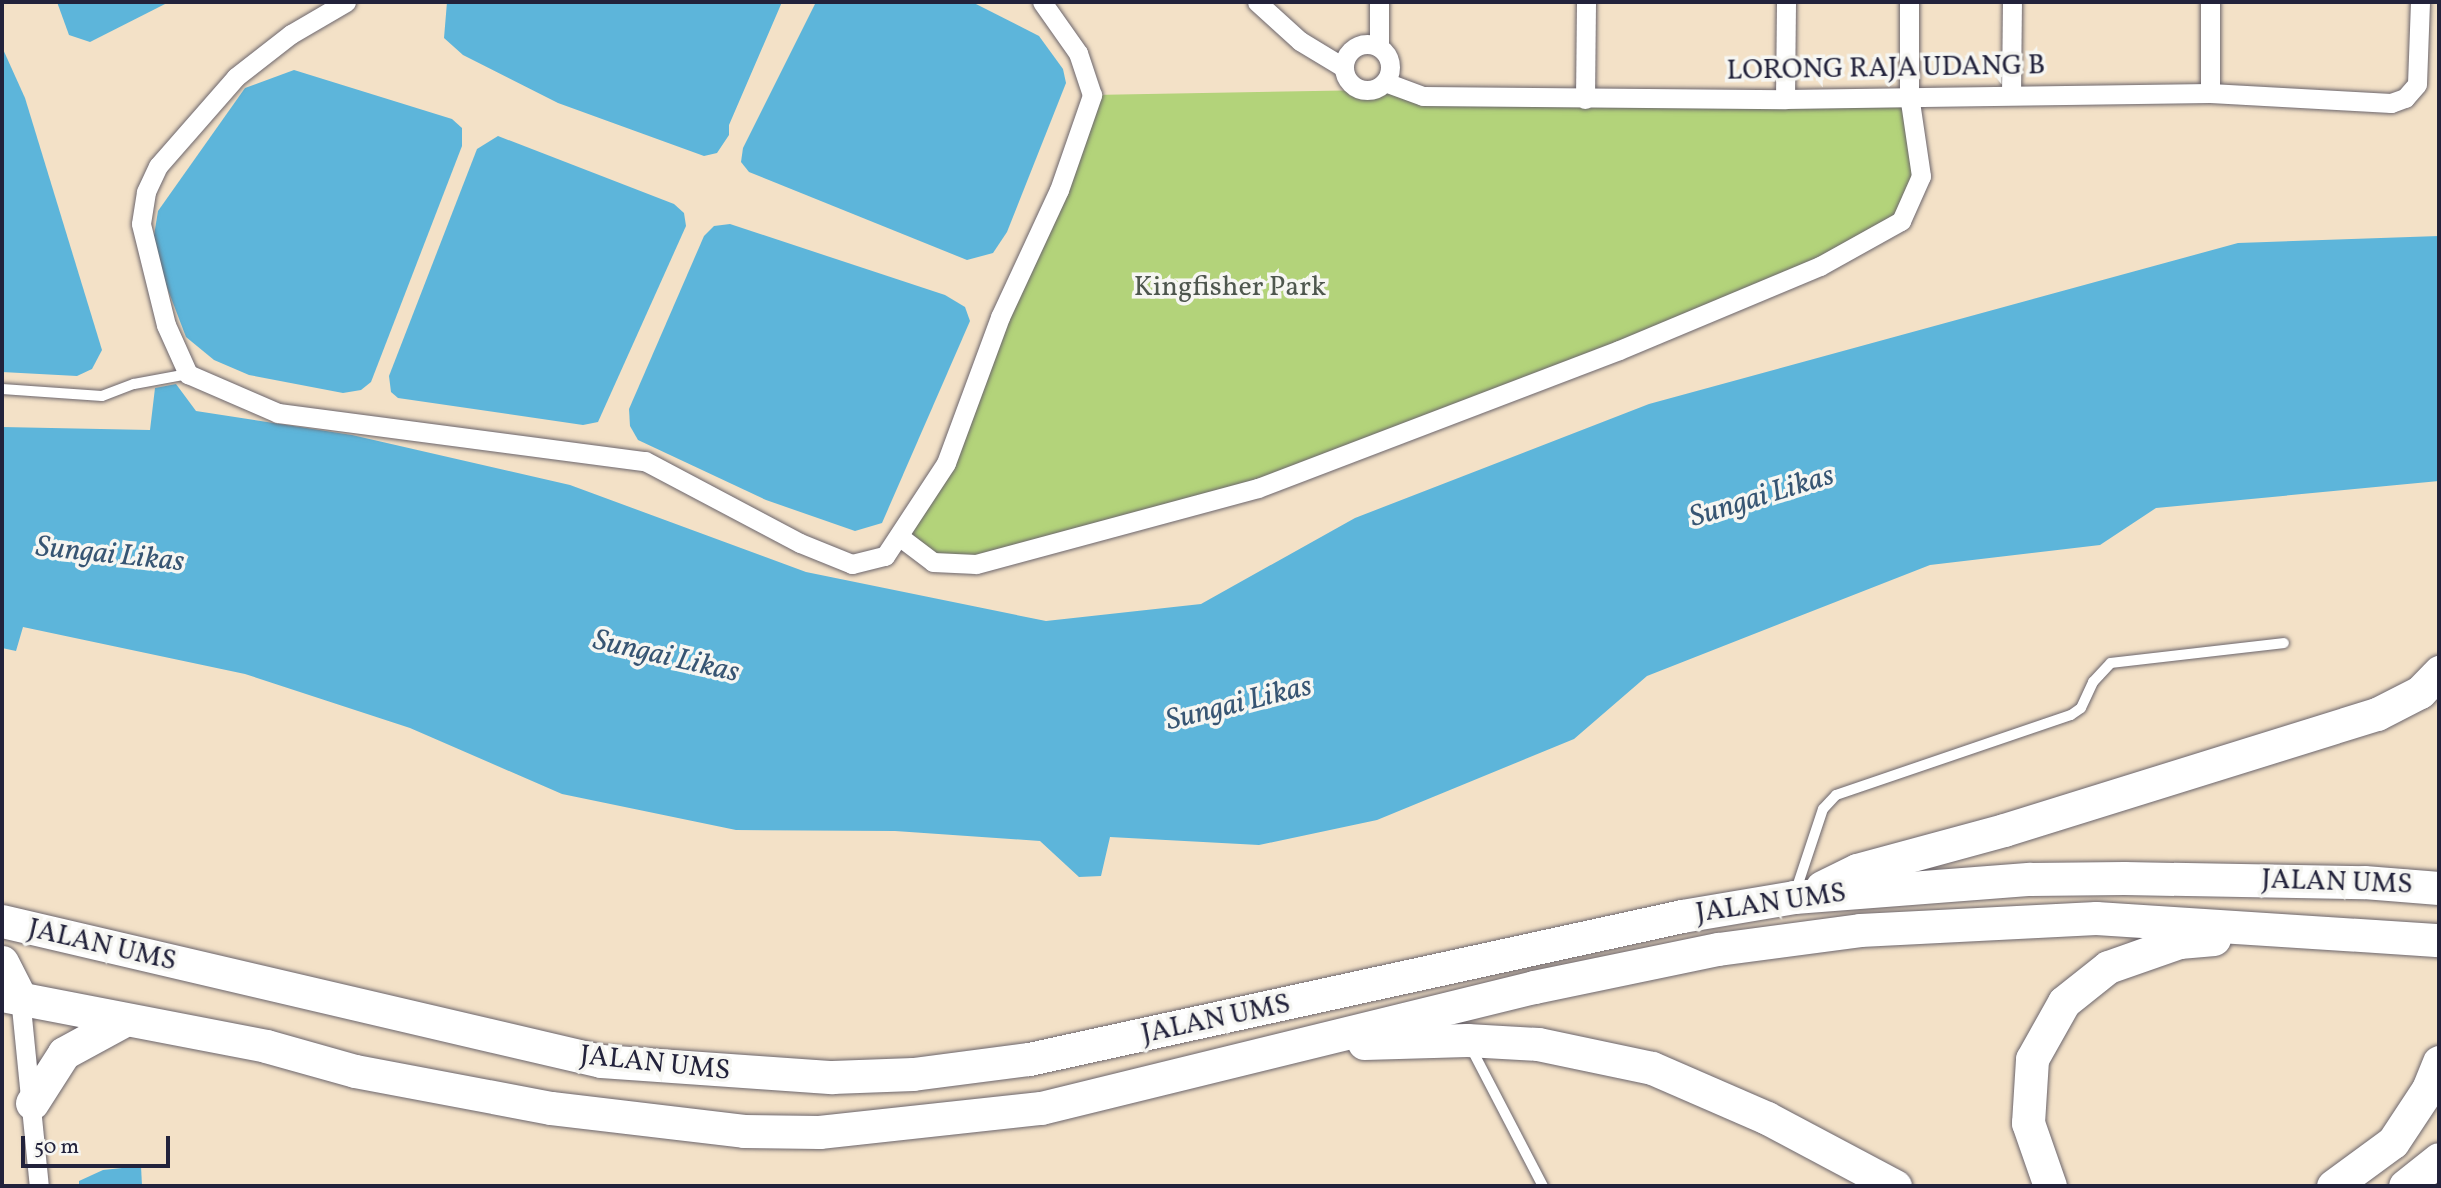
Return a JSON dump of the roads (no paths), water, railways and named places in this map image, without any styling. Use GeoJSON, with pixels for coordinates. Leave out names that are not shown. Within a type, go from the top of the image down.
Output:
{"type":"FeatureCollection","features":[{"type":"Feature","properties":{"kind":"highway"},"geometry":{"type":"LineString","coordinates":[[1803,896],[1857,870],[2004,830],[2377,714],[2420,692],[2439,673]]}},
{"type":"Feature","properties":{"kind":"highway","name":"JALAN UMS"},"geometry":{"type":"LineString","coordinates":[[2,921],[601,1061],[832,1077],[913,1074],[1029,1059],[1682,916],[1803,896],[2031,879],[2364,882],[2439,888]]}},
{"type":"Feature","properties":{"kind":"highway","name":"JALAN UMS"},"geometry":{"type":"LineString","coordinates":[[11,996],[123,1021],[266,1046],[355,1071],[471,1090],[513,1102],[744,1131],[818,1132],[1041,1108],[1295,1047],[1439,1009],[1718,949],[1860,930],[2096,918],[2439,940]]}},
{"type":"Feature","properties":{"kind":"highway"},"geometry":{"type":"LineString","coordinates":[[2050,1186],[2028,1123],[2032,1059],[2064,1002],[2108,967],[2179,942],[2304,932]]}},
{"type":"Feature","properties":{"kind":"highway"},"geometry":{"type":"LineString","coordinates":[[2,962],[11,996]]}},
{"type":"Feature","properties":{"kind":"highway"},"geometry":{"type":"LineString","coordinates":[[32,1103],[64,1053],[123,1021]]}},
{"type":"Feature","properties":{"kind":"highway"},"geometry":{"type":"LineString","coordinates":[[1295,1047],[1466,1040],[1538,1044],[1652,1068],[1767,1118],[1895,1186]]}},
{"type":"Feature","properties":{"kind":"highway"},"geometry":{"type":"LineString","coordinates":[[2333,1186],[2393,1142],[2428,1089],[2439,1062]]}},
{"type":"Feature","properties":{"kind":"highway"},"geometry":{"type":"LineString","coordinates":[[2405,1186],[2439,1159]]}},
{"type":"Feature","properties":{"kind":"street"},"geometry":{"type":"LineString","coordinates":[[346,2],[291,34],[236,77],[158,166],[146,192],[141,225],[166,325],[188,374],[278,413],[645,461],[800,543],[852,564],[885,556],[900,537],[946,463],[1000,317],[1059,190],[1092,95],[1078,53],[1042,2]]}},
{"type":"Feature","properties":{"kind":"street"},"geometry":{"type":"LineString","coordinates":[[1257,2],[1300,41],[1343,67],[1348,81],[1359,89],[1373,90],[1385,82],[1390,70],[1388,57],[1379,47],[1363,44],[1349,52],[1343,67]]}},
{"type":"Feature","properties":{"kind":"street"},"geometry":{"type":"LineString","coordinates":[[1379,2],[1379,47]]}},
{"type":"Feature","properties":{"kind":"street"},"geometry":{"type":"LineString","coordinates":[[1585,99],[1586,2]]}},
{"type":"Feature","properties":{"kind":"street"},"geometry":{"type":"LineString","coordinates":[[1785,99],[1786,2]]}},
{"type":"Feature","properties":{"kind":"street"},"geometry":{"type":"LineString","coordinates":[[900,537],[933,562],[976,564],[1258,488],[1619,350],[1820,267],[1901,221],[1920,176],[1909,95],[1909,2]]}},
{"type":"Feature","properties":{"kind":"street"},"geometry":{"type":"LineString","coordinates":[[2011,95],[2012,2]]}},
{"type":"Feature","properties":{"kind":"street"},"geometry":{"type":"LineString","coordinates":[[2210,2],[2210,93]]}},
{"type":"Feature","properties":{"kind":"street","name":"LORONG RAJA UDANG B"},"geometry":{"type":"LineString","coordinates":[[1385,82],[1423,96],[1785,99],[1909,95],[2210,93],[2391,103],[2405,98],[2417,84],[2420,2]]}},
{"type":"Feature","properties":{"kind":"street"},"geometry":{"type":"LineString","coordinates":[[11,996],[32,1103],[39,1186]]}},
{"type":"Feature","properties":{"kind":"lane"},"geometry":{"type":"LineString","coordinates":[[2,389],[102,396],[134,384],[188,374]]}},
{"type":"Feature","properties":{"kind":"lane"},"geometry":{"type":"LineString","coordinates":[[1803,896],[1823,810],[1836,795],[2071,715],[2081,708],[2093,682],[2111,663],[2284,643]]}},
{"type":"Feature","properties":{"kind":"lane"},"geometry":{"type":"LineString","coordinates":[[1466,1040],[1543,1186]]}},
{"type":"Feature","properties":{"kind":"water"},"geometry":{"type":"Polygon","coordinates":[[[57,2],[169,2],[90,42],[69,35],[57,2]]]}},
{"type":"Feature","properties":{"kind":"water"},"geometry":{"type":"Polygon","coordinates":[[[447,2],[782,2],[729,125],[729,135],[717,153],[704,156],[558,103],[463,55],[444,38],[447,2]]]}},
{"type":"Feature","properties":{"kind":"water"},"geometry":{"type":"Polygon","coordinates":[[[816,2],[972,2],[1039,36],[1063,69],[1066,83],[1007,232],[993,253],[967,260],[749,172],[741,162],[743,148],[816,2]]]}},
{"type":"Feature","properties":{"kind":"water"},"geometry":{"type":"Polygon","coordinates":[[[2,47],[25,98],[102,350],[92,369],[77,376],[2,372],[2,47]]]}},
{"type":"Feature","properties":{"kind":"water"},"geometry":{"type":"Polygon","coordinates":[[[294,70],[452,119],[462,128],[462,146],[371,382],[361,390],[343,393],[249,375],[214,360],[186,337],[152,248],[158,211],[245,88],[294,70]]]}},
{"type":"Feature","properties":{"kind":"water"},"geometry":{"type":"Polygon","coordinates":[[[498,136],[674,204],[684,213],[686,226],[598,422],[583,425],[398,398],[391,392],[389,376],[477,149],[498,136]]]}},
{"type":"Feature","properties":{"kind":"water"},"geometry":{"type":"Polygon","coordinates":[[[730,224],[945,295],[965,307],[970,321],[882,523],[855,531],[766,500],[638,440],[630,426],[629,409],[704,236],[714,226],[730,224]]]}},
{"type":"Feature","properties":{"kind":"water","name":"Sungai Likas"},"geometry":{"type":"Polygon","coordinates":[[[2439,236],[2439,481],[2156,508],[2100,545],[1930,565],[1647,676],[1574,739],[1377,820],[1259,845],[1110,837],[1101,876],[1079,877],[1040,841],[895,831],[736,830],[562,794],[410,728],[245,674],[23,627],[16,651],[2,648],[2,427],[150,430],[155,388],[176,384],[196,411],[352,435],[570,485],[806,572],[1046,621],[1201,604],[1355,518],[1649,404],[2238,243],[2439,236]]]}},
{"type":"Feature","properties":{"kind":"water"},"geometry":{"type":"Polygon","coordinates":[[[141,1166],[142,1186],[79,1186],[79,1181],[103,1170],[141,1166]]]}},
{"type":"Feature","properties":{"kind":"park label","name":"Kingfisher Park"},"geometry":{"type":"Point","coordinates":[1230,288]}}]}
